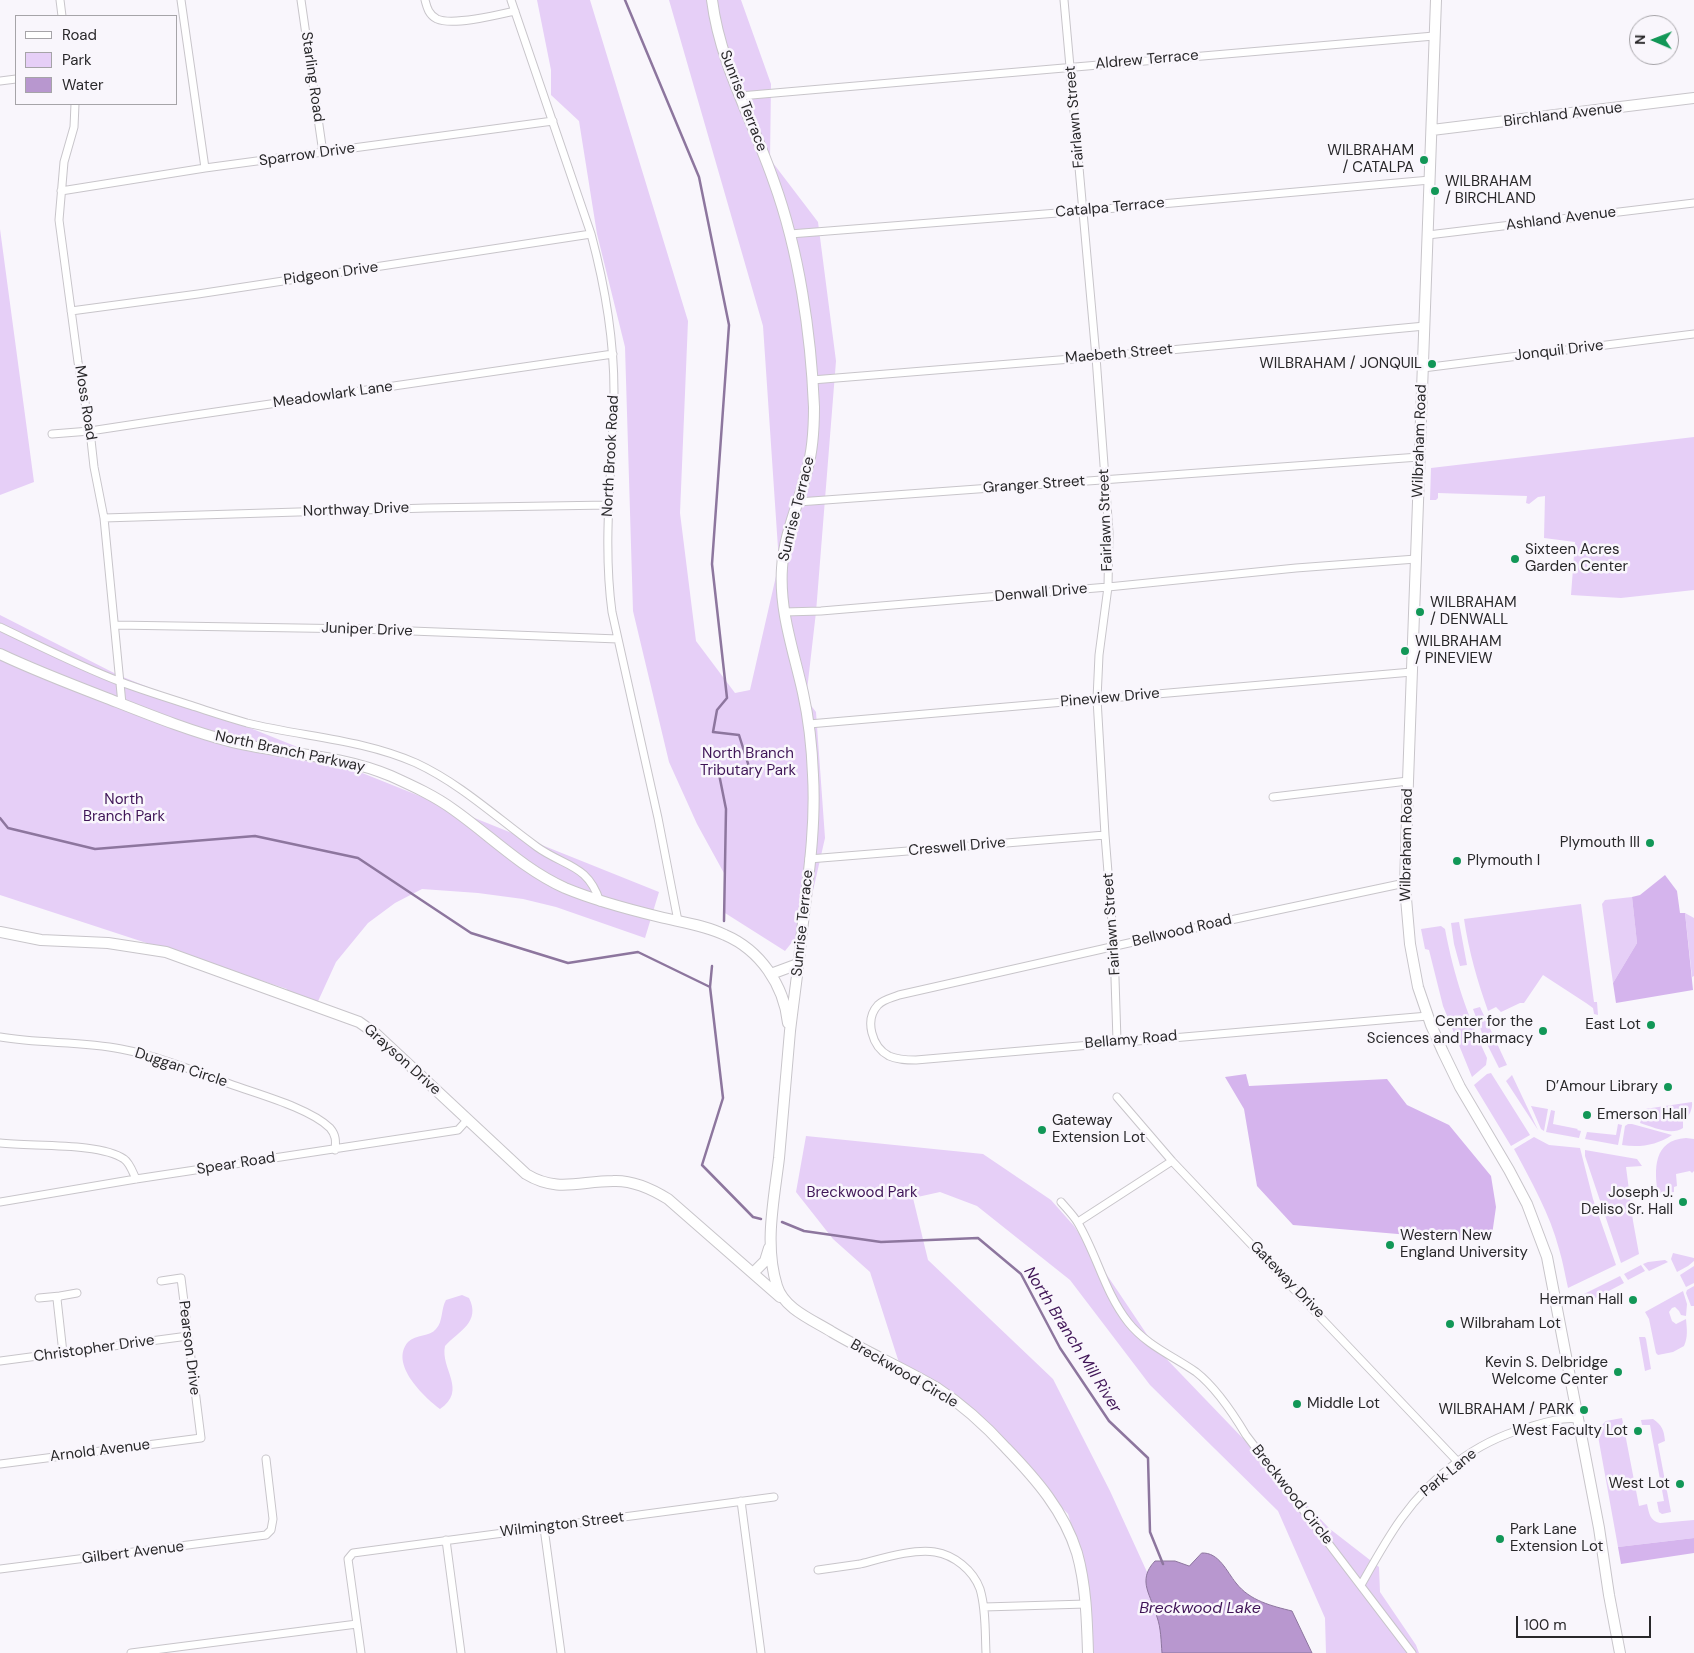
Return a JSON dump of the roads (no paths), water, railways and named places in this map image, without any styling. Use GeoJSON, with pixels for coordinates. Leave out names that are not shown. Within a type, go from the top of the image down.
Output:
{"type":"FeatureCollection","features":[{"type":"Feature","properties":{"kind":"street"},"geometry":{"type":"LineString","coordinates":[[60,0],[62,15]]}},
{"type":"Feature","properties":{"kind":"street"},"geometry":{"type":"LineString","coordinates":[[181,0],[205,168]]}},
{"type":"Feature","properties":{"kind":"street","name":"Starling Road"},"geometry":{"type":"LineString","coordinates":[[301,0],[323,153]]}},
{"type":"Feature","properties":{"kind":"street"},"geometry":{"type":"LineString","coordinates":[[425,0],[428,11],[438,19],[456,21],[515,11]]}},
{"type":"Feature","properties":{"kind":"street","name":"North Brook Road"},"geometry":{"type":"LineString","coordinates":[[511,0],[590,234],[599,264],[609,313],[614,392],[608,505],[608,578],[612,612],[658,818],[678,921]]}},
{"type":"Feature","properties":{"kind":"street","name":"Sunrise Terrace"},"geometry":{"type":"LineString","coordinates":[[712,0],[721,44],[777,188],[790,234],[804,311],[812,380],[814,422],[812,449],[786,538],[782,568],[784,612],[803,690],[809,724],[814,797],[770,1233]]}},
{"type":"Feature","properties":{"kind":"street","name":"Fairlawn Street"},"geometry":{"type":"LineString","coordinates":[[1064,0],[1096,356],[1109,532],[1108,587],[1099,655],[1097,700],[1114,947],[1117,1041]]}},
{"type":"Feature","properties":{"kind":"street","name":"Wilbraham Road"},"geometry":{"type":"LineString","coordinates":[[1436,0],[1405,883],[1411,953],[1418,987],[1428,1016],[1460,1087],[1509,1170],[1535,1222],[1552,1276],[1599,1528],[1620,1653]]}},
{"type":"Feature","properties":{"kind":"street","name":"Aldrew Terrace"},"geometry":{"type":"LineString","coordinates":[[740,96],[1434,36]]}},
{"type":"Feature","properties":{"kind":"street"},"geometry":{"type":"LineString","coordinates":[[0,81],[15,79]]}},
{"type":"Feature","properties":{"kind":"street","name":"Birchland Avenue"},"geometry":{"type":"LineString","coordinates":[[1432,130],[1694,98]]}},
{"type":"Feature","properties":{"kind":"street","name":"Moss Road"},"geometry":{"type":"LineString","coordinates":[[75,105],[74,126],[64,162],[59,220],[94,467],[104,518],[122,704]]}},
{"type":"Feature","properties":{"kind":"street","name":"Sparrow Drive"},"geometry":{"type":"LineString","coordinates":[[61,191],[205,168],[552,121]]}},
{"type":"Feature","properties":{"kind":"street","name":"Catalpa Terrace"},"geometry":{"type":"LineString","coordinates":[[790,234],[1083,211],[1430,180]]}},
{"type":"Feature","properties":{"kind":"street","name":"Ashland Avenue"},"geometry":{"type":"LineString","coordinates":[[1428,235],[1694,203]]}},
{"type":"Feature","properties":{"kind":"street","name":"Pidgeon Drive"},"geometry":{"type":"LineString","coordinates":[[72,310],[198,294],[590,234]]}},
{"type":"Feature","properties":{"kind":"street","name":"Maebeth Street"},"geometry":{"type":"LineString","coordinates":[[812,380],[1425,326]]}},
{"type":"Feature","properties":{"kind":"street","name":"Jonquil Drive"},"geometry":{"type":"LineString","coordinates":[[1423,368],[1694,334]]}},
{"type":"Feature","properties":{"kind":"street","name":"Meadowlark Lane"},"geometry":{"type":"LineString","coordinates":[[52,434],[90,431],[613,354]]}},
{"type":"Feature","properties":{"kind":"street","name":"Granger Street"},"geometry":{"type":"LineString","coordinates":[[798,502],[1419,457]]}},
{"type":"Feature","properties":{"kind":"street","name":"Northway Drive"},"geometry":{"type":"LineString","coordinates":[[104,518],[427,508],[608,505]]}},
{"type":"Feature","properties":{"kind":"street","name":"Denwall Drive"},"geometry":{"type":"LineString","coordinates":[[784,612],[821,611],[1108,587],[1296,568],[1416,559]]}},
{"type":"Feature","properties":{"kind":"street","name":"Juniper Drive"},"geometry":{"type":"LineString","coordinates":[[115,624],[360,629],[618,639]]}},
{"type":"Feature","properties":{"kind":"street"},"geometry":{"type":"LineString","coordinates":[[0,627],[120,682],[247,723],[373,747],[415,763],[446,778],[470,794],[504,823],[545,852],[583,872],[596,890],[600,902]]}},
{"type":"Feature","properties":{"kind":"street","name":"North Branch Parkway"},"geometry":{"type":"LineString","coordinates":[[0,654],[42,673],[170,723],[231,742],[263,749],[348,762],[390,776],[442,802],[506,852],[542,876],[600,902],[678,921],[718,932],[731,938],[758,959],[771,974],[784,1003],[790,1039]]}},
{"type":"Feature","properties":{"kind":"street","name":"Pineview Drive"},"geometry":{"type":"LineString","coordinates":[[809,724],[952,710],[1097,700],[1243,685],[1412,672]]}},
{"type":"Feature","properties":{"kind":"street"},"geometry":{"type":"LineString","coordinates":[[1273,797],[1408,781]]}},
{"type":"Feature","properties":{"kind":"street","name":"Creswell Drive"},"geometry":{"type":"LineString","coordinates":[[809,859],[1105,834]]}},
{"type":"Feature","properties":{"kind":"street","name":"Bellwood Road"},"geometry":{"type":"LineString","coordinates":[[875,1008],[882,1002],[899,995],[1226,921],[1405,883]]}},
{"type":"Feature","properties":{"kind":"street","name":"Grayson Drive"},"geometry":{"type":"LineString","coordinates":[[0,932],[41,940],[108,943],[166,952],[359,1022],[376,1034],[526,1174],[542,1183],[560,1185],[619,1181],[632,1183],[655,1191],[668,1199],[753,1273]]}},
{"type":"Feature","properties":{"kind":"street"},"geometry":{"type":"LineString","coordinates":[[771,974],[798,964]]}},
{"type":"Feature","properties":{"kind":"street","name":"Bellamy Road"},"geometry":{"type":"LineString","coordinates":[[875,1008],[871,1026],[874,1041],[884,1053],[902,1060],[1428,1016]]}},
{"type":"Feature","properties":{"kind":"street","name":"Duggan Circle"},"geometry":{"type":"LineString","coordinates":[[0,1037],[33,1042],[88,1044],[118,1048],[190,1069],[282,1103],[323,1122],[334,1133],[336,1140],[335,1150]]}},
{"type":"Feature","properties":{"kind":"street","name":"Gateway Drive"},"geometry":{"type":"LineString","coordinates":[[1116,1097],[1172,1161],[1458,1462]]}},
{"type":"Feature","properties":{"kind":"street","name":"Spear Road"},"geometry":{"type":"LineString","coordinates":[[0,1202],[136,1179],[458,1130],[468,1119]]}},
{"type":"Feature","properties":{"kind":"street"},"geometry":{"type":"LineString","coordinates":[[0,1143],[81,1148],[109,1153],[125,1160],[136,1179]]}},
{"type":"Feature","properties":{"kind":"street"},"geometry":{"type":"LineString","coordinates":[[1078,1222],[1172,1161]]}},
{"type":"Feature","properties":{"kind":"street","name":"Breckwood Circle"},"geometry":{"type":"LineString","coordinates":[[1062,1202],[1078,1222],[1115,1301],[1129,1324],[1145,1340],[1197,1373],[1213,1388],[1252,1443],[1412,1653]]}},
{"type":"Feature","properties":{"kind":"street"},"geometry":{"type":"LineString","coordinates":[[753,1273],[765,1261],[768,1255],[770,1233]]}},
{"type":"Feature","properties":{"kind":"street"},"geometry":{"type":"LineString","coordinates":[[770,1233],[777,1285],[780,1294],[788,1304]]}},
{"type":"Feature","properties":{"kind":"street","name":"Breckwood Circle"},"geometry":{"type":"LineString","coordinates":[[753,1273],[788,1304],[857,1347],[937,1388],[968,1411],[1034,1476],[1059,1512],[1076,1550],[1086,1604],[1088,1653]]}},
{"type":"Feature","properties":{"kind":"street","name":"Pearson Drive"},"geometry":{"type":"LineString","coordinates":[[161,1281],[181,1278],[200,1438]]}},
{"type":"Feature","properties":{"kind":"street"},"geometry":{"type":"LineString","coordinates":[[39,1298],[77,1294]]}},
{"type":"Feature","properties":{"kind":"street"},"geometry":{"type":"LineString","coordinates":[[60,1296],[56,1301],[63,1353]]}},
{"type":"Feature","properties":{"kind":"street","name":"Christopher Drive"},"geometry":{"type":"LineString","coordinates":[[0,1361],[188,1336]]}},
{"type":"Feature","properties":{"kind":"street","name":"Park Lane"},"geometry":{"type":"LineString","coordinates":[[1361,1585],[1407,1510],[1429,1485],[1458,1462],[1482,1446],[1519,1430],[1566,1418],[1578,1419]]}},
{"type":"Feature","properties":{"kind":"street","name":"Arnold Avenue"},"geometry":{"type":"LineString","coordinates":[[0,1464],[200,1438]]}},
{"type":"Feature","properties":{"kind":"street","name":"Gilbert Avenue"},"geometry":{"type":"LineString","coordinates":[[0,1569],[266,1535],[271,1530],[273,1519],[266,1458]]}},
{"type":"Feature","properties":{"kind":"street","name":"Wilmington Street"},"geometry":{"type":"LineString","coordinates":[[357,1624],[348,1559],[354,1552],[774,1497]]}},
{"type":"Feature","properties":{"kind":"street"},"geometry":{"type":"LineString","coordinates":[[741,1502],[761,1653]]}},
{"type":"Feature","properties":{"kind":"street"},"geometry":{"type":"LineString","coordinates":[[544,1528],[561,1653]]}},
{"type":"Feature","properties":{"kind":"street"},"geometry":{"type":"LineString","coordinates":[[446,1540],[460,1653]]}},
{"type":"Feature","properties":{"kind":"street"},"geometry":{"type":"LineString","coordinates":[[818,1570],[906,1554],[933,1551],[947,1555],[964,1566],[974,1576],[979,1588],[984,1607],[986,1653]]}},
{"type":"Feature","properties":{"kind":"street"},"geometry":{"type":"LineString","coordinates":[[984,1607],[1086,1604]]}},
{"type":"Feature","properties":{"kind":"street"},"geometry":{"type":"LineString","coordinates":[[131,1653],[357,1624],[361,1653]]}},
{"type":"Feature","properties":{"kind":"street"},"geometry":{"type":"LineString","coordinates":[[1612,1653],[1618,1642]]}},
{"type":"Feature","properties":{"kind":"water","name":"Breckwood Lake"},"geometry":{"type":"Polygon","coordinates":[[[1202,1553],[1218,1559],[1236,1583],[1248,1594],[1262,1602],[1292,1611],[1312,1653],[1162,1653],[1159,1626],[1147,1589],[1146,1582],[1149,1568],[1155,1561],[1175,1561],[1189,1566],[1202,1553]]]}},
{"type":"Feature","properties":{"kind":"waterway"},"geometry":{"type":"LineString","coordinates":[[625,0],[699,177],[729,325],[712,564],[727,698],[717,710],[713,732],[739,735],[750,770],[719,774],[726,809],[724,921]]}},
{"type":"Feature","properties":{"kind":"waterway","name":"North Branch Mill River"},"geometry":{"type":"LineString","coordinates":[[0,818],[8,828],[95,849],[255,836],[358,858],[471,933],[568,963],[638,952],[710,987],[723,1098],[702,1165],[753,1217],[761,1219]]}},
{"type":"Feature","properties":{"kind":"waterway"},"geometry":{"type":"LineString","coordinates":[[710,987],[712,966]]}},
{"type":"Feature","properties":{"kind":"waterway","name":"North Branch Mill River"},"geometry":{"type":"LineString","coordinates":[[782,1222],[804,1231],[881,1242],[978,1238],[1021,1274],[1060,1348],[1109,1421],[1148,1458],[1150,1532],[1163,1564]]}},
{"type":"Feature","properties":{"kind":"place","name":"WILBRAHAM / CATALPA"},"geometry":{"type":"Point","coordinates":[1424,160]}},
{"type":"Feature","properties":{"kind":"place","name":"WILBRAHAM / BIRCHLAND"},"geometry":{"type":"Point","coordinates":[1435,191]}},
{"type":"Feature","properties":{"kind":"place","name":"WILBRAHAM / JONQUIL"},"geometry":{"type":"Point","coordinates":[1432,364]}},
{"type":"Feature","properties":{"kind":"place","name":"Sixteen Acres Garden Center"},"geometry":{"type":"Point","coordinates":[1515,559]}},
{"type":"Feature","properties":{"kind":"place","name":"WILBRAHAM / DENWALL"},"geometry":{"type":"Point","coordinates":[1420,612]}},
{"type":"Feature","properties":{"kind":"place","name":"WILBRAHAM / PINEVIEW"},"geometry":{"type":"Point","coordinates":[1405,651]}},
{"type":"Feature","properties":{"kind":"place","name":"Plymouth III"},"geometry":{"type":"Point","coordinates":[1650,843]}},
{"type":"Feature","properties":{"kind":"place","name":"Plymouth I"},"geometry":{"type":"Point","coordinates":[1457,861]}},
{"type":"Feature","properties":{"kind":"place","name":"East Lot"},"geometry":{"type":"Point","coordinates":[1651,1025]}},
{"type":"Feature","properties":{"kind":"place","name":"Center for the Sciences and Pharmacy"},"geometry":{"type":"Point","coordinates":[1543,1031]}},
{"type":"Feature","properties":{"kind":"place","name":"D’Amour Library"},"geometry":{"type":"Point","coordinates":[1668,1087]}},
{"type":"Feature","properties":{"kind":"place","name":"Emerson Hall"},"geometry":{"type":"Point","coordinates":[1587,1115]}},
{"type":"Feature","properties":{"kind":"place","name":"Gateway Extension Lot"},"geometry":{"type":"Point","coordinates":[1042,1130]}},
{"type":"Feature","properties":{"kind":"place","name":"Joseph J. Deliso Sr. Hall"},"geometry":{"type":"Point","coordinates":[1683,1202]}},
{"type":"Feature","properties":{"kind":"place","name":"Western New England University"},"geometry":{"type":"Point","coordinates":[1390,1245]}},
{"type":"Feature","properties":{"kind":"place","name":"Herman Hall"},"geometry":{"type":"Point","coordinates":[1633,1300]}},
{"type":"Feature","properties":{"kind":"place","name":"Wilbraham Lot"},"geometry":{"type":"Point","coordinates":[1450,1324]}},
{"type":"Feature","properties":{"kind":"place","name":"Kevin S. Delbridge Welcome Center"},"geometry":{"type":"Point","coordinates":[1618,1372]}},
{"type":"Feature","properties":{"kind":"place","name":"Middle Lot"},"geometry":{"type":"Point","coordinates":[1297,1404]}},
{"type":"Feature","properties":{"kind":"place","name":"WILBRAHAM / PARK"},"geometry":{"type":"Point","coordinates":[1584,1410]}},
{"type":"Feature","properties":{"kind":"place","name":"West Faculty Lot"},"geometry":{"type":"Point","coordinates":[1638,1431]}},
{"type":"Feature","properties":{"kind":"place","name":"West Lot"},"geometry":{"type":"Point","coordinates":[1680,1484]}},
{"type":"Feature","properties":{"kind":"place","name":"Park Lane Extension Lot"},"geometry":{"type":"Point","coordinates":[1500,1539]}},
{"type":"Feature","properties":{"kind":"park label","name":"North Branch Tributary Park"},"geometry":{"type":"Point","coordinates":[748,762]}},
{"type":"Feature","properties":{"kind":"park label","name":"North Branch Park"},"geometry":{"type":"Point","coordinates":[124,808]}},
{"type":"Feature","properties":{"kind":"park label","name":"Breckwood Park"},"geometry":{"type":"Point","coordinates":[862,1193]}}]}
